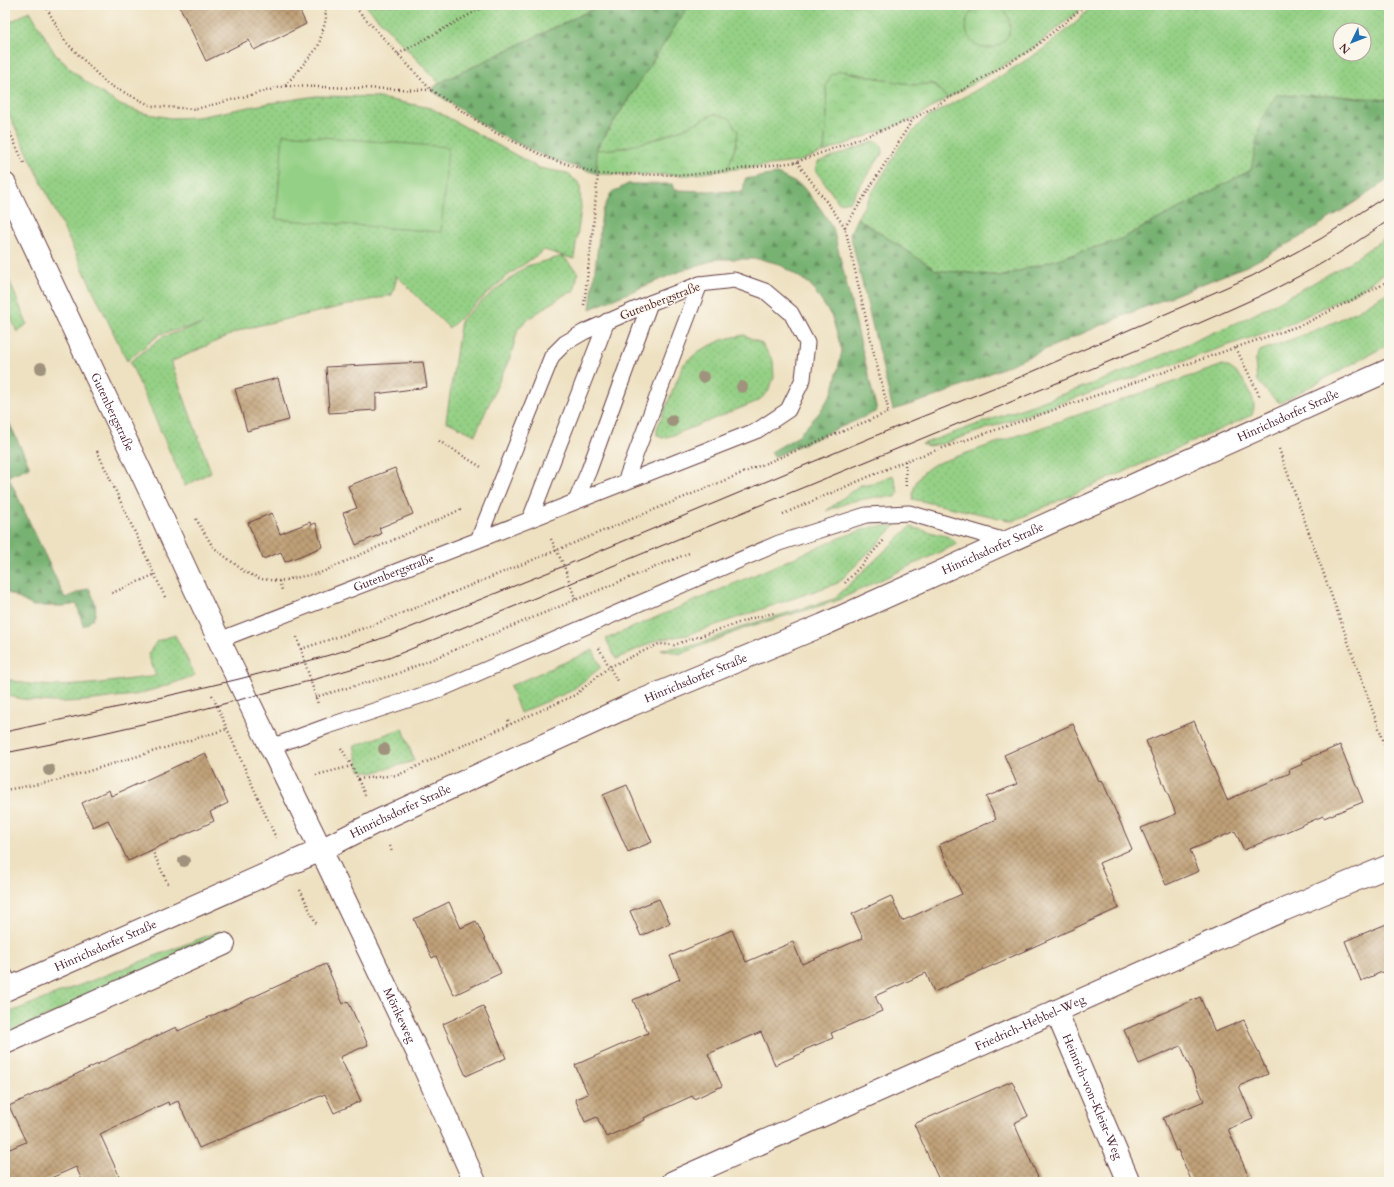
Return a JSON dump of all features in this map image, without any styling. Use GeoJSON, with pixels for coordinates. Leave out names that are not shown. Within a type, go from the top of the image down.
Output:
{"type":"FeatureCollection","features":[{"type":"Feature","properties":{"kind":"street","name":"Gutenbergstraße"},"geometry":{"type":"LineString","coordinates":[[5,184],[219,640],[321,850]]}},
{"type":"Feature","properties":{"kind":"street","name":"Hinrichsdorfer Straße"},"geometry":{"type":"LineString","coordinates":[[7,984],[321,850],[378,821],[631,705],[823,625],[1389,370]]}},
{"type":"Feature","properties":{"kind":"street","name":"Mörikeweg"},"geometry":{"type":"LineString","coordinates":[[321,850],[419,1056],[475,1182]]}},
{"type":"Feature","properties":{"kind":"street","name":"Friedrich-Hebbel-Weg"},"geometry":{"type":"LineString","coordinates":[[674,1182],[1283,910],[1389,866]]}},
{"type":"Feature","properties":{"kind":"street"},"geometry":{"type":"LineString","coordinates":[[5,1043],[224,944]]}},
{"type":"Feature","properties":{"kind":"street","name":"Heinrich-von-Kleist-Weg"},"geometry":{"type":"LineString","coordinates":[[1056,1011],[1129,1182]]}},
{"type":"Feature","properties":{"kind":"lane","name":"Gutenbergstraße"},"geometry":{"type":"LineString","coordinates":[[219,640],[478,540],[758,430],[788,410],[803,379],[807,343],[791,313],[765,291],[734,280],[700,284],[607,321],[584,332],[565,344],[552,356],[478,540]]}},
{"type":"Feature","properties":{"kind":"lane"},"geometry":{"type":"LineString","coordinates":[[625,482],[700,284]]}},
{"type":"Feature","properties":{"kind":"lane"},"geometry":{"type":"LineString","coordinates":[[576,501],[589,470],[650,303]]}},
{"type":"Feature","properties":{"kind":"lane"},"geometry":{"type":"LineString","coordinates":[[530,519],[607,321]]}},
{"type":"Feature","properties":{"kind":"lane"},"geometry":{"type":"LineString","coordinates":[[271,747],[328,726],[441,689],[779,543],[866,515],[909,513],[1009,542]]}},
{"type":"Feature","properties":{"kind":"path"},"geometry":{"type":"LineString","coordinates":[[45,5],[65,41],[107,84],[152,106],[196,109],[285,86],[430,90]]}},
{"type":"Feature","properties":{"kind":"path"},"geometry":{"type":"LineString","coordinates":[[285,86],[318,47],[326,19],[325,5]]}},
{"type":"Feature","properties":{"kind":"path"},"geometry":{"type":"LineString","coordinates":[[353,5],[430,90],[494,132],[548,158],[598,174],[688,175],[797,162],[913,119],[1032,49],[1086,5]]}},
{"type":"Feature","properties":{"kind":"path"},"geometry":{"type":"LineString","coordinates":[[398,54],[487,5]]}},
{"type":"Feature","properties":{"kind":"path"},"geometry":{"type":"LineString","coordinates":[[845,227],[913,119]]}},
{"type":"Feature","properties":{"kind":"path"},"geometry":{"type":"LineString","coordinates":[[301,650],[373,625],[889,412],[845,227],[797,162]]}},
{"type":"Feature","properties":{"kind":"path"},"geometry":{"type":"LineString","coordinates":[[578,307],[584,306],[598,174]]}},
{"type":"Feature","properties":{"kind":"path"},"geometry":{"type":"LineString","coordinates":[[777,516],[905,461],[1304,324],[1389,280]]}},
{"type":"Feature","properties":{"kind":"path"},"geometry":{"type":"LineString","coordinates":[[1236,348],[1261,400]]}},
{"type":"Feature","properties":{"kind":"path"},"geometry":{"type":"LineString","coordinates":[[439,441],[481,467],[479,472]]}},
{"type":"Feature","properties":{"kind":"path"},"geometry":{"type":"LineString","coordinates":[[1279,448],[1389,756]]}},
{"type":"Feature","properties":{"kind":"path"},"geometry":{"type":"LineString","coordinates":[[213,547],[244,572],[261,580],[279,581],[320,573],[461,510],[465,503]]}},
{"type":"Feature","properties":{"kind":"path"},"geometry":{"type":"LineString","coordinates":[[315,697],[394,675],[691,552]]}},
{"type":"Feature","properties":{"kind":"path"},"geometry":{"type":"LineString","coordinates":[[112,593],[154,575]]}},
{"type":"Feature","properties":{"kind":"path"},"geometry":{"type":"LineString","coordinates":[[279,581],[315,697],[328,726],[352,766]]}},
{"type":"Feature","properties":{"kind":"path"},"geometry":{"type":"LineString","coordinates":[[358,779],[398,775],[575,695],[609,667],[659,644],[674,645],[753,618],[780,612]]}},
{"type":"Feature","properties":{"kind":"path"},"geometry":{"type":"LineString","coordinates":[[211,693],[317,925]]}},
{"type":"Feature","properties":{"kind":"path"},"geometry":{"type":"LineString","coordinates":[[508,720],[510,724]]}},
{"type":"Feature","properties":{"kind":"path"},"geometry":{"type":"LineString","coordinates":[[5,790],[56,781],[227,728]]}},
{"type":"Feature","properties":{"kind":"path"},"geometry":{"type":"LineString","coordinates":[[152,850],[168,884]]}},
{"type":"Feature","properties":{"kind":"green space"},"geometry":{"type":"Polygon","coordinates":[[[984,4],[992,4],[997,5],[1004,10],[1009,17],[1009,35],[1004,42],[997,47],[984,48],[976,45],[969,38],[966,30],[966,22],[969,14],[976,7],[984,4]]]}},
{"type":"Feature","properties":{"kind":"green space"},"geometry":{"type":"Polygon","coordinates":[[[365,5],[408,6],[601,5],[439,83],[365,5]]]}},
{"type":"Feature","properties":{"kind":"green space"},"geometry":{"type":"Polygon","coordinates":[[[602,5],[689,5],[596,149],[598,174],[548,158],[494,132],[431,90],[439,83],[602,5]]]}},
{"type":"Feature","properties":{"kind":"green space"},"geometry":{"type":"Polygon","coordinates":[[[689,5],[1086,5],[1032,49],[948,98],[933,84],[913,85],[841,71],[826,86],[827,116],[824,152],[797,162],[727,170],[736,145],[714,114],[692,125],[657,139],[618,149],[596,150],[689,5]]]}},
{"type":"Feature","properties":{"kind":"green space"},"geometry":{"type":"Polygon","coordinates":[[[1092,5],[1389,5],[1389,100],[1336,96],[1261,120],[1251,170],[1119,240],[1003,276],[936,270],[857,218],[900,146],[923,120],[1001,76],[1042,50],[1078,21],[1092,5]]]}},
{"type":"Feature","properties":{"kind":"green space"},"geometry":{"type":"Polygon","coordinates":[[[30,11],[55,54],[75,73],[120,105],[143,113],[171,118],[198,117],[316,96],[374,97],[431,108],[539,168],[567,173],[580,184],[581,209],[574,259],[544,250],[506,277],[449,328],[397,276],[395,277],[397,277],[392,295],[243,329],[171,362],[211,472],[185,486],[130,362],[162,337],[203,324],[160,334],[127,361],[5,106],[5,25],[30,11]]]}},
{"type":"Feature","properties":{"kind":"green space"},"geometry":{"type":"Polygon","coordinates":[[[841,71],[913,85],[933,84],[948,98],[913,119],[824,152],[827,116],[826,86],[831,75],[841,71]]]}},
{"type":"Feature","properties":{"kind":"green space"},"geometry":{"type":"Polygon","coordinates":[[[1276,95],[1336,96],[1389,100],[1389,179],[1304,235],[1249,265],[1125,315],[940,395],[893,410],[850,233],[857,218],[936,270],[1003,276],[1119,240],[1251,170],[1261,120],[1276,95]]]}},
{"type":"Feature","properties":{"kind":"green space"},"geometry":{"type":"Polygon","coordinates":[[[714,114],[730,118],[738,132],[736,145],[727,170],[688,175],[598,174],[596,150],[618,149],[657,139],[692,125],[714,114]]]}},
{"type":"Feature","properties":{"kind":"green space"},"geometry":{"type":"Polygon","coordinates":[[[283,134],[448,147],[441,232],[276,219],[283,134]]]}},
{"type":"Feature","properties":{"kind":"green space"},"geometry":{"type":"Polygon","coordinates":[[[875,141],[882,146],[883,152],[850,201],[839,203],[815,170],[818,162],[875,141]]]}},
{"type":"Feature","properties":{"kind":"green space"},"geometry":{"type":"Polygon","coordinates":[[[777,174],[802,186],[820,208],[833,228],[877,411],[774,457],[771,452],[797,437],[819,413],[833,391],[842,351],[832,317],[810,284],[779,264],[761,259],[717,259],[678,272],[590,309],[602,213],[611,193],[628,184],[672,184],[674,190],[743,192],[745,179],[777,174]]]}},
{"type":"Feature","properties":{"kind":"green space"},"geometry":{"type":"Polygon","coordinates":[[[1389,235],[1389,270],[1360,290],[1287,325],[942,444],[929,446],[922,444],[1111,377],[1247,318],[1348,263],[1389,235]]]}},
{"type":"Feature","properties":{"kind":"green space"},"geometry":{"type":"Polygon","coordinates":[[[563,256],[578,273],[574,292],[567,293],[528,319],[518,329],[511,355],[475,435],[446,421],[461,320],[494,291],[527,266],[563,256]]]}},
{"type":"Feature","properties":{"kind":"green space"},"geometry":{"type":"Polygon","coordinates":[[[5,270],[27,324],[17,332],[8,311],[5,312],[5,270]]]}},
{"type":"Feature","properties":{"kind":"green space"},"geometry":{"type":"Polygon","coordinates":[[[1389,291],[1389,344],[1280,403],[1271,396],[1257,380],[1255,361],[1260,351],[1326,326],[1358,310],[1389,291]]]}},
{"type":"Feature","properties":{"kind":"green space"},"geometry":{"type":"Polygon","coordinates":[[[744,335],[762,344],[773,361],[774,378],[768,392],[758,401],[671,436],[662,438],[657,435],[657,428],[684,364],[699,351],[724,339],[744,335]]]}},
{"type":"Feature","properties":{"kind":"green space"},"geometry":{"type":"Polygon","coordinates":[[[1223,365],[1234,371],[1248,387],[1254,406],[1252,415],[1013,521],[912,499],[916,482],[925,471],[935,464],[1223,365]]]}},
{"type":"Feature","properties":{"kind":"green space"},"geometry":{"type":"Polygon","coordinates":[[[5,414],[30,467],[8,476],[65,598],[89,588],[94,599],[96,609],[95,614],[89,622],[83,626],[77,604],[65,606],[33,606],[5,591],[5,414]]]}},
{"type":"Feature","properties":{"kind":"green space"},"geometry":{"type":"Polygon","coordinates":[[[893,475],[898,492],[896,497],[876,497],[853,501],[826,511],[860,485],[869,485],[893,475]]]}},
{"type":"Feature","properties":{"kind":"green space"},"geometry":{"type":"Polygon","coordinates":[[[896,525],[838,583],[687,635],[657,640],[616,659],[606,639],[842,537],[871,527],[896,525]]]}},
{"type":"Feature","properties":{"kind":"green space"},"geometry":{"type":"Polygon","coordinates":[[[910,527],[950,537],[957,544],[836,601],[748,627],[681,654],[661,649],[696,645],[747,625],[834,599],[910,527]]]}},
{"type":"Feature","properties":{"kind":"green space"},"geometry":{"type":"Polygon","coordinates":[[[175,635],[195,675],[136,695],[87,701],[46,702],[5,695],[5,678],[22,683],[59,686],[100,683],[156,676],[148,654],[157,641],[175,635]]]}},
{"type":"Feature","properties":{"kind":"green space"},"geometry":{"type":"Polygon","coordinates":[[[593,650],[601,667],[571,691],[520,713],[510,686],[593,650]]]}},
{"type":"Feature","properties":{"kind":"green space"},"geometry":{"type":"Polygon","coordinates":[[[403,728],[414,761],[372,773],[360,770],[354,746],[403,728]]]}},
{"type":"Feature","properties":{"kind":"green space"},"geometry":{"type":"Polygon","coordinates":[[[220,931],[221,939],[5,1035],[5,1014],[220,931]]]}},
{"type":"Feature","properties":{"kind":"building"},"geometry":{"type":"Polygon","coordinates":[[[179,5],[297,5],[306,24],[254,50],[249,40],[206,61],[179,5]]]}},
{"type":"Feature","properties":{"kind":"building"},"geometry":{"type":"Polygon","coordinates":[[[423,362],[427,387],[376,394],[376,410],[329,413],[326,367],[423,362]]]}},
{"type":"Feature","properties":{"kind":"building"},"geometry":{"type":"Polygon","coordinates":[[[278,378],[289,420],[247,431],[235,389],[278,378]]]}},
{"type":"Feature","properties":{"kind":"building"},"geometry":{"type":"Polygon","coordinates":[[[395,468],[413,514],[379,528],[381,534],[356,545],[343,513],[357,508],[348,486],[395,468]]]}},
{"type":"Feature","properties":{"kind":"building"},"geometry":{"type":"Polygon","coordinates":[[[272,513],[280,534],[310,522],[311,525],[316,523],[322,547],[285,562],[281,552],[263,559],[248,523],[272,513]]]}},
{"type":"Feature","properties":{"kind":"building"},"geometry":{"type":"Polygon","coordinates":[[[1194,721],[1227,800],[1290,773],[1289,770],[1303,764],[1302,761],[1340,745],[1363,802],[1324,818],[1323,816],[1244,850],[1235,831],[1190,850],[1199,871],[1166,885],[1141,828],[1176,814],[1146,741],[1194,721]]]}},
{"type":"Feature","properties":{"kind":"building"},"geometry":{"type":"Polygon","coordinates":[[[1073,724],[1099,781],[1102,780],[1132,849],[1099,863],[1119,908],[934,992],[926,973],[875,996],[882,1011],[831,1033],[833,1038],[804,1050],[805,1052],[775,1065],[761,1032],[708,1054],[722,1086],[694,1099],[692,1096],[644,1118],[645,1120],[606,1137],[597,1117],[585,1122],[575,1099],[588,1094],[575,1065],[648,1033],[633,1000],[680,979],[670,956],[732,930],[746,962],[793,942],[802,964],[863,938],[852,914],[891,896],[902,921],[962,894],[939,845],[996,819],[986,797],[1017,784],[1004,755],[1073,724]]]}},
{"type":"Feature","properties":{"kind":"building"},"geometry":{"type":"Polygon","coordinates":[[[205,753],[228,803],[210,812],[214,821],[128,861],[108,820],[93,827],[82,803],[109,790],[111,796],[205,753]]]}},
{"type":"Feature","properties":{"kind":"building"},"geometry":{"type":"Polygon","coordinates":[[[627,785],[652,842],[628,852],[603,795],[627,785]]]}},
{"type":"Feature","properties":{"kind":"building"},"geometry":{"type":"Polygon","coordinates":[[[659,899],[670,923],[641,936],[630,911],[659,899]]]}},
{"type":"Feature","properties":{"kind":"building"},"geometry":{"type":"Polygon","coordinates":[[[449,902],[461,928],[476,921],[501,973],[454,995],[436,956],[432,958],[414,919],[449,902]]]}},
{"type":"Feature","properties":{"kind":"building"},"geometry":{"type":"Polygon","coordinates":[[[1389,923],[1389,969],[1361,981],[1345,941],[1389,923]]]}},
{"type":"Feature","properties":{"kind":"building"},"geometry":{"type":"Polygon","coordinates":[[[326,964],[343,1004],[348,1001],[368,1045],[340,1057],[361,1101],[334,1113],[325,1094],[199,1148],[178,1101],[169,1105],[168,1102],[100,1134],[122,1182],[83,1182],[76,1167],[42,1182],[5,1182],[5,1151],[26,1142],[9,1106],[176,1027],[178,1031],[326,964]]]}},
{"type":"Feature","properties":{"kind":"building"},"geometry":{"type":"Polygon","coordinates":[[[1200,997],[1215,1032],[1244,1020],[1268,1074],[1239,1086],[1253,1119],[1228,1129],[1251,1182],[1192,1182],[1178,1150],[1176,1151],[1163,1118],[1204,1101],[1181,1046],[1139,1064],[1124,1030],[1200,997]]]}},
{"type":"Feature","properties":{"kind":"building"},"geometry":{"type":"Polygon","coordinates":[[[483,1006],[506,1058],[466,1076],[443,1024],[483,1006]]]}},
{"type":"Feature","properties":{"kind":"building"},"geometry":{"type":"Polygon","coordinates":[[[1012,1081],[1028,1116],[1014,1123],[1040,1182],[940,1182],[914,1124],[1012,1081]]]}},
{"type":"Feature","properties":{"kind":"tram line"},"geometry":{"type":"LineString","coordinates":[[5,732],[239,679],[340,652],[399,632],[564,566],[894,428],[1018,378],[1252,276],[1322,238],[1389,194]]}},
{"type":"Feature","properties":{"kind":"tram line"},"geometry":{"type":"LineString","coordinates":[[5,753],[54,744],[150,722],[294,685],[389,658],[1207,320],[1303,274],[1355,243],[1389,220]]}}]}
